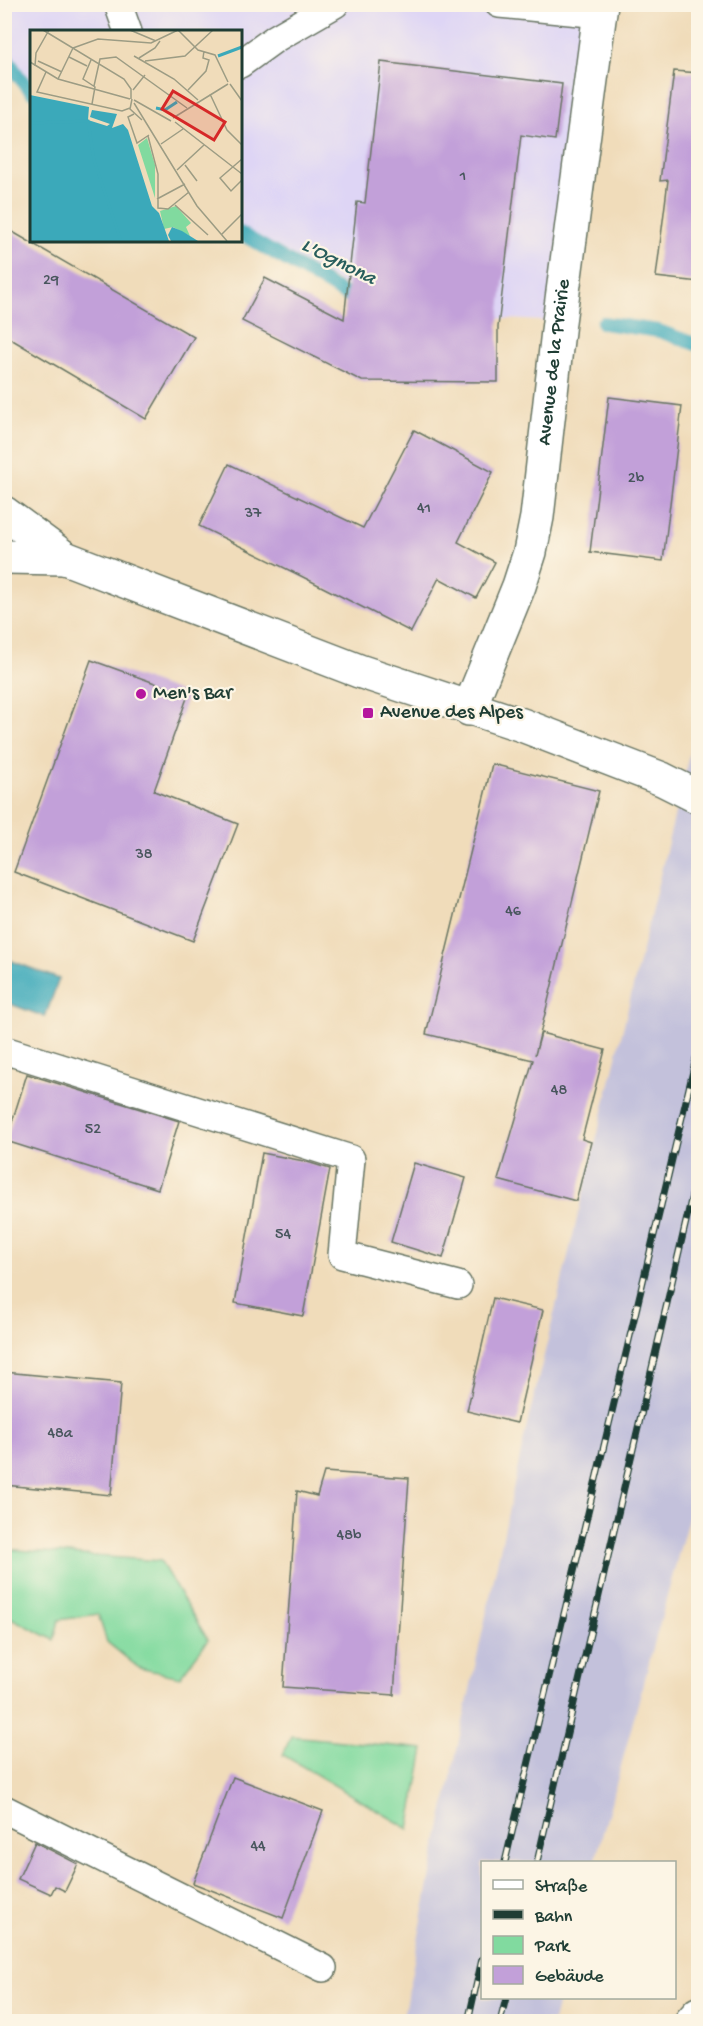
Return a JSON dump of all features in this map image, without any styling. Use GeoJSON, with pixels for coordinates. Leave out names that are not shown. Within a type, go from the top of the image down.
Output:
{"type":"FeatureCollection","features":[{"type":"Feature","properties":{"kind":"street","name":"Avenue de la Prairie"},"geometry":{"type":"LineString","coordinates":[[469,709],[531,552],[600,9]]}},
{"type":"Feature","properties":{"kind":"street"},"geometry":{"type":"LineString","coordinates":[[4,513],[65,558],[359,671],[544,733],[662,779],[699,797]]}},
{"type":"Feature","properties":{"kind":"street"},"geometry":{"type":"LineString","coordinates":[[4,557],[65,558]]}},
{"type":"Feature","properties":{"kind":"street"},"geometry":{"type":"LineString","coordinates":[[691,2022],[699,2014]]}},
{"type":"Feature","properties":{"kind":"lane"},"geometry":{"type":"LineString","coordinates":[[118,4],[127,30]]}},
{"type":"Feature","properties":{"kind":"lane"},"geometry":{"type":"LineString","coordinates":[[242,63],[276,38],[335,4]]}},
{"type":"Feature","properties":{"kind":"lane"},"geometry":{"type":"LineString","coordinates":[[499,4],[600,9]]}},
{"type":"Feature","properties":{"kind":"lane"},"geometry":{"type":"LineString","coordinates":[[4,1050],[351,1159],[342,1256],[458,1285]]}},
{"type":"Feature","properties":{"kind":"lane"},"geometry":{"type":"LineString","coordinates":[[4,1809],[323,1968]]}},
{"type":"Feature","properties":{"kind":"shaded area"},"geometry":{"type":"Polygon","coordinates":[[[5,5],[601,5],[559,322],[492,318],[373,301],[242,227],[242,30],[30,30],[30,84],[20,73],[5,47],[5,5]]]}},
{"type":"Feature","properties":{"kind":"shaded area"},"geometry":{"type":"Polygon","coordinates":[[[698,690],[698,1482],[595,1861],[481,1861],[481,1999],[559,1999],[553,2021],[402,2022],[438,1838],[525,1434],[693,739],[698,690]]]}},
{"type":"Feature","properties":{"kind":"green space"},"geometry":{"type":"Polygon","coordinates":[[[4,1549],[160,1561],[208,1640],[180,1677],[139,1668],[107,1642],[98,1614],[59,1620],[54,1640],[5,1615],[4,1549]]]}},
{"type":"Feature","properties":{"kind":"green space"},"geometry":{"type":"Polygon","coordinates":[[[291,1736],[424,1749],[409,1829],[283,1755],[291,1736]]]}},
{"type":"Feature","properties":{"kind":"water"},"geometry":{"type":"Polygon","coordinates":[[[4,958],[59,979],[45,1017],[5,1002],[4,958]]]}},
{"type":"Feature","properties":{"kind":"building"},"geometry":{"type":"Polygon","coordinates":[[[381,62],[562,84],[555,140],[521,135],[498,327],[498,382],[362,381],[242,321],[265,278],[344,319],[357,202],[365,203],[381,62]]]}},
{"type":"Feature","properties":{"kind":"building"},"geometry":{"type":"Polygon","coordinates":[[[674,71],[699,73],[699,282],[656,277],[668,180],[660,181],[674,71]]]}},
{"type":"Feature","properties":{"kind":"building"},"geometry":{"type":"Polygon","coordinates":[[[4,227],[194,337],[146,419],[4,335],[4,227]]]}},
{"type":"Feature","properties":{"kind":"building"},"geometry":{"type":"Polygon","coordinates":[[[609,397],[682,406],[663,561],[590,552],[609,397]]]}},
{"type":"Feature","properties":{"kind":"building"},"geometry":{"type":"Polygon","coordinates":[[[414,430],[493,472],[458,542],[495,562],[476,598],[439,578],[411,632],[199,526],[229,464],[363,528],[414,430]]]}},
{"type":"Feature","properties":{"kind":"building"},"geometry":{"type":"Polygon","coordinates":[[[91,660],[188,695],[154,791],[238,824],[193,941],[14,872],[91,660]]]}},
{"type":"Feature","properties":{"kind":"building"},"geometry":{"type":"Polygon","coordinates":[[[492,764],[599,791],[535,1055],[541,1033],[605,1050],[582,1139],[591,1142],[576,1201],[498,1180],[533,1060],[426,1034],[492,764]]]}},
{"type":"Feature","properties":{"kind":"building"},"geometry":{"type":"Polygon","coordinates":[[[27,1074],[179,1121],[158,1189],[6,1141],[27,1074]]]}},
{"type":"Feature","properties":{"kind":"building"},"geometry":{"type":"Polygon","coordinates":[[[262,1153],[304,1161],[330,1169],[303,1316],[235,1303],[262,1153]]]}},
{"type":"Feature","properties":{"kind":"building"},"geometry":{"type":"Polygon","coordinates":[[[414,1163],[466,1178],[443,1258],[391,1242],[414,1163]]]}},
{"type":"Feature","properties":{"kind":"building"},"geometry":{"type":"Polygon","coordinates":[[[493,1298],[543,1310],[517,1423],[467,1411],[493,1298]]]}},
{"type":"Feature","properties":{"kind":"building"},"geometry":{"type":"Polygon","coordinates":[[[4,1372],[121,1383],[111,1495],[4,1485],[4,1372]]]}},
{"type":"Feature","properties":{"kind":"building"},"geometry":{"type":"Polygon","coordinates":[[[324,1472],[409,1478],[394,1695],[283,1687],[297,1491],[317,1496],[324,1472]]]}},
{"type":"Feature","properties":{"kind":"building"},"geometry":{"type":"Polygon","coordinates":[[[233,1777],[323,1811],[283,1918],[193,1883],[233,1777]]]}},
{"type":"Feature","properties":{"kind":"building"},"geometry":{"type":"Polygon","coordinates":[[[35,1842],[78,1864],[65,1891],[55,1886],[51,1894],[18,1879],[35,1842]]]}},
{"type":"Feature","properties":{"kind":"waterway","name":"L'Ognona"},"geometry":{"type":"LineString","coordinates":[[4,54],[30,90]]}},
{"type":"Feature","properties":{"kind":"waterway","name":"L'Ognona"},"geometry":{"type":"LineString","coordinates":[[242,234],[346,295],[364,302]]}},
{"type":"Feature","properties":{"kind":"waterway","name":"L'Ognona"},"geometry":{"type":"LineString","coordinates":[[603,323],[659,331],[698,345]]}},
{"type":"Feature","properties":{"kind":"railway"},"geometry":{"type":"LineString","coordinates":[[505,1861],[698,1050]]}},
{"type":"Feature","properties":{"kind":"railway"},"geometry":{"type":"LineString","coordinates":[[537,1861],[698,1170]]}},
{"type":"Feature","properties":{"kind":"railway"},"geometry":{"type":"LineString","coordinates":[[468,2022],[481,1964]]}},
{"type":"Feature","properties":{"kind":"railway"},"geometry":{"type":"LineString","coordinates":[[500,2022],[506,1999]]}},
{"type":"Feature","properties":{"kind":"place","name":"Men's Bar"},"geometry":{"type":"Point","coordinates":[141,694]}},
{"type":"Feature","properties":{"kind":"place","name":"Avenue des Alpes"},"geometry":{"type":"Point","coordinates":[368,713]}}]}
